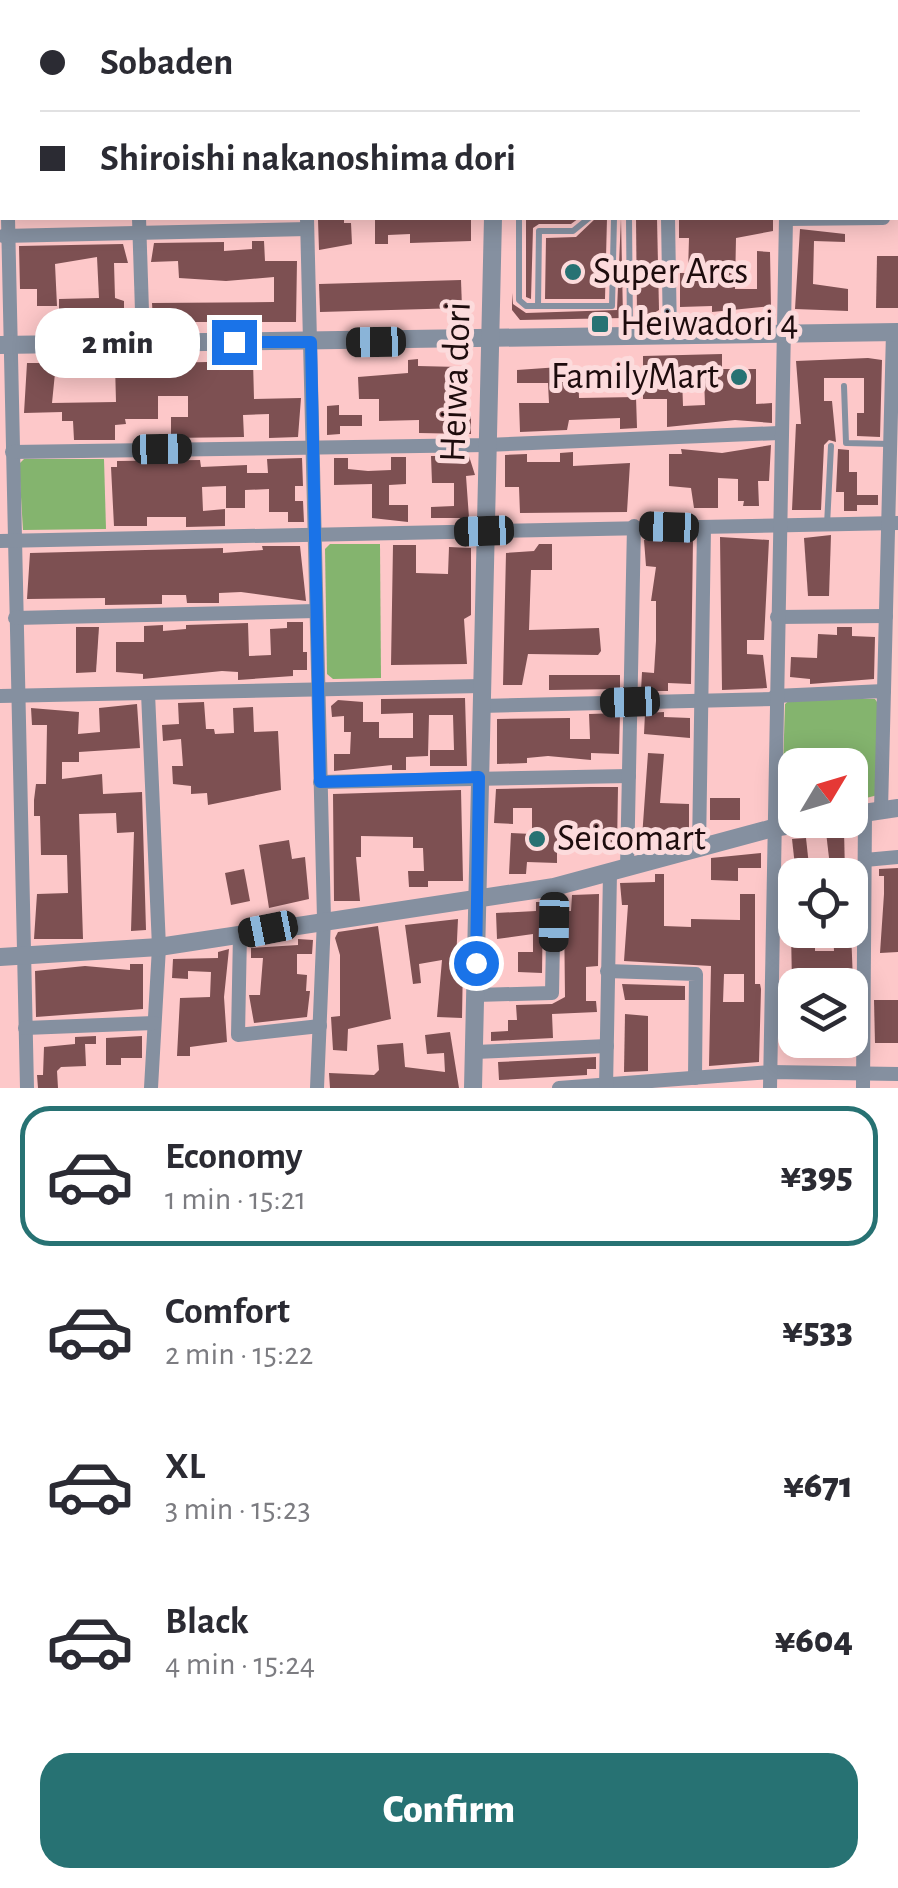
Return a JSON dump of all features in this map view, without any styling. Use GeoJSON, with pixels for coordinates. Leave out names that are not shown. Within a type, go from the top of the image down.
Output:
{"type":"FeatureCollection","features":[{"type":"Feature","properties":{"kind":"street","name":"Heiwa dori"},"geometry":{"type":"LineString","coordinates":[[473,1088],[493,220]]}},
{"type":"Feature","properties":{"kind":"street"},"geometry":{"type":"LineString","coordinates":[[668,220],[670,337]]}},
{"type":"Feature","properties":{"kind":"street"},"geometry":{"type":"LineString","coordinates":[[770,1088],[779,433],[786,220]]}},
{"type":"Feature","properties":{"kind":"street"},"geometry":{"type":"LineString","coordinates":[[27,1088],[18,696],[7,540],[12,452],[4,236],[139,225],[307,223],[324,919],[317,1088]]}},
{"type":"Feature","properties":{"kind":"street"},"geometry":{"type":"LineString","coordinates":[[139,225],[143,342]]}},
{"type":"Feature","properties":{"kind":"street"},"geometry":{"type":"LineString","coordinates":[[6,345],[488,341],[630,328],[670,337],[896,332],[891,444],[894,524],[886,616],[892,636],[864,858]]}},
{"type":"Feature","properties":{"kind":"street"},"geometry":{"type":"LineString","coordinates":[[12,452],[486,445],[779,433]]}},
{"type":"Feature","properties":{"kind":"street"},"geometry":{"type":"LineString","coordinates":[[7,540],[894,524]]}},
{"type":"Feature","properties":{"kind":"street"},"geometry":{"type":"LineString","coordinates":[[606,1086],[607,970],[629,776],[634,526]]}},
{"type":"Feature","properties":{"kind":"street"},"geometry":{"type":"LineString","coordinates":[[698,849],[704,528]]}},
{"type":"Feature","properties":{"kind":"street"},"geometry":{"type":"LineString","coordinates":[[15,618],[316,611]]}},
{"type":"Feature","properties":{"kind":"street"},"geometry":{"type":"LineString","coordinates":[[777,617],[886,616]]}},
{"type":"Feature","properties":{"kind":"street"},"geometry":{"type":"LineString","coordinates":[[0,696],[480,686]]}},
{"type":"Feature","properties":{"kind":"street"},"geometry":{"type":"LineString","coordinates":[[480,706],[702,701],[884,691]]}},
{"type":"Feature","properties":{"kind":"street"},"geometry":{"type":"LineString","coordinates":[[148,694],[159,947],[151,1088]]}},
{"type":"Feature","properties":{"kind":"street"},"geometry":{"type":"LineString","coordinates":[[320,782],[629,776]]}},
{"type":"Feature","properties":{"kind":"street"},"geometry":{"type":"LineString","coordinates":[[0,957],[159,947],[554,887],[778,827]]}},
{"type":"Feature","properties":{"kind":"street"},"geometry":{"type":"LineString","coordinates":[[868,860],[898,857]]}},
{"type":"Feature","properties":{"kind":"street"},"geometry":{"type":"LineString","coordinates":[[476,996],[552,993],[554,887]]}},
{"type":"Feature","properties":{"kind":"street"},"geometry":{"type":"LineString","coordinates":[[240,934],[238,1035],[320,1026]]}},
{"type":"Feature","properties":{"kind":"street"},"geometry":{"type":"LineString","coordinates":[[863,1081],[864,948]]}},
{"type":"Feature","properties":{"kind":"street"},"geometry":{"type":"LineString","coordinates":[[607,970],[696,974],[695,1078]]}},
{"type":"Feature","properties":{"kind":"street"},"geometry":{"type":"LineString","coordinates":[[25,1028],[154,1022]]}},
{"type":"Feature","properties":{"kind":"street"},"geometry":{"type":"LineString","coordinates":[[475,1052],[607,1046]]}},
{"type":"Feature","properties":{"kind":"street"},"geometry":{"type":"LineString","coordinates":[[559,1088],[770,1072],[863,1081],[898,1074]]}},
{"type":"Feature","properties":{"kind":"lane"},"geometry":{"type":"LineString","coordinates":[[519,220],[519,288],[520,300],[526,306],[612,306],[614,220]]}},
{"type":"Feature","properties":{"kind":"lane"},"geometry":{"type":"LineString","coordinates":[[538,306],[539,231],[572,230],[586,220]]}},
{"type":"Feature","properties":{"kind":"lane"},"geometry":{"type":"LineString","coordinates":[[629,220],[630,328]]}},
{"type":"Feature","properties":{"kind":"lane"},"geometry":{"type":"LineString","coordinates":[[844,386],[846,443],[891,444]]}},
{"type":"Feature","properties":{"kind":"lane"},"geometry":{"type":"LineString","coordinates":[[828,525],[831,446]]}},
{"type":"Feature","properties":{"kind":"green space"},"geometry":{"type":"Polygon","coordinates":[[[24,459],[104,459],[106,529],[23,530],[19,464],[24,459]]]}},
{"type":"Feature","properties":{"kind":"green space"},"geometry":{"type":"Polygon","coordinates":[[[330,544],[380,544],[381,678],[333,679],[327,674],[325,549],[330,544]]]}},
{"type":"Feature","properties":{"kind":"green space"},"geometry":{"type":"Polygon","coordinates":[[[791,699],[875,699],[879,705],[878,795],[868,798],[868,748],[784,748],[785,704],[791,699]]]}},
{"type":"Feature","properties":{"kind":"building"},"geometry":{"type":"Polygon","coordinates":[[[318,220],[351,223],[352,244],[319,250],[318,220]]]}},
{"type":"Feature","properties":{"kind":"building"},"geometry":{"type":"Polygon","coordinates":[[[375,220],[471,220],[471,241],[410,243],[410,234],[388,235],[388,244],[375,244],[375,220]]]}},
{"type":"Feature","properties":{"kind":"building"},"geometry":{"type":"Polygon","coordinates":[[[526,220],[576,220],[533,228],[531,299],[526,297],[526,220]]]}},
{"type":"Feature","properties":{"kind":"building"},"geometry":{"type":"Polygon","coordinates":[[[594,220],[607,220],[605,299],[545,299],[546,238],[576,237],[594,220]]]}},
{"type":"Feature","properties":{"kind":"building"},"geometry":{"type":"Polygon","coordinates":[[[621,220],[623,318],[520,320],[512,310],[512,293],[513,304],[526,313],[617,310],[621,220]]]}},
{"type":"Feature","properties":{"kind":"building"},"geometry":{"type":"Polygon","coordinates":[[[636,220],[657,220],[659,310],[637,314],[636,220]]]}},
{"type":"Feature","properties":{"kind":"building"},"geometry":{"type":"Polygon","coordinates":[[[679,220],[773,220],[773,231],[736,238],[735,289],[757,289],[757,251],[770,252],[771,306],[712,312],[712,306],[680,307],[680,273],[688,273],[689,238],[679,238],[679,220]]]}},
{"type":"Feature","properties":{"kind":"building"},"geometry":{"type":"Polygon","coordinates":[[[800,229],[845,234],[845,242],[814,241],[813,284],[848,289],[848,311],[795,309],[800,229]]]}},
{"type":"Feature","properties":{"kind":"building"},"geometry":{"type":"Polygon","coordinates":[[[252,241],[264,241],[265,261],[297,261],[296,322],[153,322],[152,303],[274,302],[274,277],[226,281],[179,278],[178,261],[151,262],[154,243],[224,242],[224,251],[252,249],[252,241]]]}},
{"type":"Feature","properties":{"kind":"building"},"geometry":{"type":"Polygon","coordinates":[[[123,244],[128,263],[114,263],[115,298],[124,301],[124,320],[59,322],[59,299],[99,298],[97,257],[55,264],[57,306],[37,306],[37,289],[20,289],[19,246],[123,244]]]}},
{"type":"Feature","properties":{"kind":"building"},"geometry":{"type":"Polygon","coordinates":[[[877,256],[898,256],[898,308],[876,308],[877,256]]]}},
{"type":"Feature","properties":{"kind":"building"},"geometry":{"type":"Polygon","coordinates":[[[461,280],[462,308],[320,312],[319,284],[461,280]]]}},
{"type":"Feature","properties":{"kind":"building"},"geometry":{"type":"Polygon","coordinates":[[[722,354],[722,369],[756,369],[756,404],[772,403],[772,423],[735,420],[667,427],[667,399],[643,399],[643,356],[722,354]],[[682,377],[683,406],[705,405],[704,377],[682,377]]]}},
{"type":"Feature","properties":{"kind":"building"},"geometry":{"type":"Polygon","coordinates":[[[418,359],[418,366],[459,367],[459,400],[465,400],[465,416],[471,416],[471,434],[419,433],[419,420],[379,421],[379,399],[359,399],[358,377],[408,373],[408,360],[418,359]]]}},
{"type":"Feature","properties":{"kind":"building"},"geometry":{"type":"Polygon","coordinates":[[[882,360],[880,437],[857,436],[857,413],[864,413],[864,378],[824,378],[824,401],[832,401],[836,442],[829,440],[824,445],[821,510],[792,510],[796,424],[801,424],[796,361],[882,360]]]}},
{"type":"Feature","properties":{"kind":"building"},"geometry":{"type":"Polygon","coordinates":[[[253,361],[254,399],[301,398],[298,437],[269,438],[269,414],[243,415],[244,437],[171,438],[171,417],[188,417],[188,396],[158,396],[158,419],[125,419],[126,424],[115,425],[115,440],[74,440],[73,421],[62,421],[62,412],[24,413],[27,363],[56,363],[52,403],[116,402],[115,364],[253,361]]]}},
{"type":"Feature","properties":{"kind":"building"},"geometry":{"type":"Polygon","coordinates":[[[578,368],[579,398],[636,397],[637,428],[620,429],[620,418],[569,420],[567,430],[520,432],[519,403],[549,403],[548,383],[517,383],[517,370],[578,368]]]}},
{"type":"Feature","properties":{"kind":"building"},"geometry":{"type":"Polygon","coordinates":[[[339,405],[339,415],[362,415],[362,426],[340,426],[340,434],[327,435],[327,406],[339,405]]]}},
{"type":"Feature","properties":{"kind":"building"},"geometry":{"type":"Polygon","coordinates":[[[771,445],[769,481],[758,481],[759,506],[743,506],[744,501],[738,501],[738,479],[718,478],[718,508],[694,508],[691,488],[669,486],[669,454],[682,454],[681,449],[722,453],[771,445]]]}},
{"type":"Feature","properties":{"kind":"building"},"geometry":{"type":"Polygon","coordinates":[[[838,449],[849,450],[849,472],[857,472],[857,495],[878,495],[878,505],[857,505],[857,511],[844,511],[844,492],[836,492],[838,449]]]}},
{"type":"Feature","properties":{"kind":"building"},"geometry":{"type":"Polygon","coordinates":[[[573,452],[573,466],[630,463],[627,512],[520,513],[519,487],[505,487],[505,455],[527,454],[527,462],[560,462],[560,453],[573,452]]]}},
{"type":"Feature","properties":{"kind":"building"},"geometry":{"type":"Polygon","coordinates":[[[431,456],[469,456],[475,475],[466,476],[469,518],[431,518],[431,507],[454,506],[454,483],[432,483],[431,456]]]}},
{"type":"Feature","properties":{"kind":"building"},"geometry":{"type":"Polygon","coordinates":[[[391,457],[406,457],[406,484],[389,485],[389,505],[408,505],[408,522],[372,518],[372,484],[334,485],[334,458],[348,458],[348,469],[368,471],[391,470],[391,457]]]}},
{"type":"Feature","properties":{"kind":"building"},"geometry":{"type":"Polygon","coordinates":[[[302,458],[303,486],[295,486],[295,501],[303,501],[304,522],[288,522],[288,512],[269,512],[269,489],[245,490],[245,508],[226,508],[226,486],[202,487],[203,511],[225,509],[225,526],[186,527],[186,517],[147,517],[147,526],[114,526],[111,467],[117,467],[117,461],[200,460],[201,467],[247,465],[247,473],[268,473],[267,459],[302,458]]]}},
{"type":"Feature","properties":{"kind":"building"},"geometry":{"type":"Polygon","coordinates":[[[831,535],[829,596],[808,596],[804,538],[831,535]]]}},
{"type":"Feature","properties":{"kind":"building"},"geometry":{"type":"Polygon","coordinates":[[[720,537],[769,540],[764,640],[747,640],[747,654],[763,655],[767,688],[722,690],[720,537]]]}},
{"type":"Feature","properties":{"kind":"building"},"geometry":{"type":"Polygon","coordinates":[[[693,538],[691,684],[668,683],[668,691],[641,691],[642,672],[654,673],[656,641],[656,601],[651,601],[656,567],[646,566],[644,540],[693,538]]]}},
{"type":"Feature","properties":{"kind":"building"},"geometry":{"type":"Polygon","coordinates":[[[539,544],[552,544],[552,570],[531,570],[529,630],[599,628],[601,651],[598,655],[528,654],[522,685],[503,685],[506,553],[534,551],[539,544]]]}},
{"type":"Feature","properties":{"kind":"building"},"geometry":{"type":"Polygon","coordinates":[[[393,545],[416,545],[416,573],[448,574],[449,547],[471,548],[471,615],[464,619],[467,664],[391,665],[393,545]]]}},
{"type":"Feature","properties":{"kind":"building"},"geometry":{"type":"Polygon","coordinates":[[[262,546],[300,546],[306,601],[241,592],[219,593],[219,603],[187,603],[186,595],[162,595],[162,604],[105,605],[105,598],[27,599],[30,553],[223,548],[223,553],[263,550],[262,546]]]}},
{"type":"Feature","properties":{"kind":"building"},"geometry":{"type":"Polygon","coordinates":[[[287,622],[303,622],[303,652],[307,652],[307,670],[293,670],[293,676],[238,680],[238,672],[222,671],[143,679],[143,674],[116,672],[116,642],[144,642],[144,626],[163,625],[163,631],[186,629],[186,625],[248,623],[249,656],[271,655],[270,629],[287,628],[287,622]]]}},
{"type":"Feature","properties":{"kind":"building"},"geometry":{"type":"Polygon","coordinates":[[[76,627],[99,627],[96,672],[76,673],[76,627]]]}},
{"type":"Feature","properties":{"kind":"building"},"geometry":{"type":"Polygon","coordinates":[[[837,627],[852,627],[852,636],[875,637],[874,679],[810,684],[810,679],[790,677],[791,657],[817,658],[818,634],[837,635],[837,627]]]}},
{"type":"Feature","properties":{"kind":"building"},"geometry":{"type":"Polygon","coordinates":[[[549,675],[620,675],[620,689],[549,690],[549,675]]]}},
{"type":"Feature","properties":{"kind":"building"},"geometry":{"type":"Polygon","coordinates":[[[465,698],[467,766],[430,766],[430,750],[454,750],[453,715],[429,715],[428,756],[406,757],[406,770],[392,770],[392,765],[334,771],[334,754],[350,754],[351,732],[344,732],[344,716],[332,717],[331,706],[338,700],[363,702],[363,722],[379,722],[379,738],[413,738],[413,713],[381,714],[381,699],[465,698]]]}},
{"type":"Feature","properties":{"kind":"building"},"geometry":{"type":"Polygon","coordinates":[[[204,702],[206,729],[214,729],[215,734],[234,733],[233,708],[253,707],[254,732],[278,731],[281,790],[208,805],[207,793],[191,794],[191,786],[173,784],[172,766],[183,766],[181,739],[163,741],[162,725],[179,724],[178,703],[204,702]]]}},
{"type":"Feature","properties":{"kind":"building"},"geometry":{"type":"Polygon","coordinates":[[[137,704],[140,748],[79,752],[79,762],[62,762],[62,779],[102,774],[103,794],[142,792],[146,930],[131,931],[134,832],[117,833],[116,813],[79,814],[83,939],[34,939],[37,894],[68,893],[67,855],[41,855],[40,816],[34,816],[34,800],[36,784],[46,784],[47,725],[32,725],[31,708],[79,712],[78,734],[100,732],[99,708],[137,704]]]}},
{"type":"Feature","properties":{"kind":"building"},"geometry":{"type":"Polygon","coordinates":[[[664,712],[664,717],[690,718],[690,738],[644,734],[645,713],[664,712]]]}},
{"type":"Feature","properties":{"kind":"building"},"geometry":{"type":"Polygon","coordinates":[[[620,713],[619,754],[591,753],[591,760],[548,756],[527,758],[527,763],[497,764],[497,719],[570,718],[570,739],[590,739],[589,714],[620,713]]]}},
{"type":"Feature","properties":{"kind":"building"},"geometry":{"type":"Polygon","coordinates":[[[648,753],[664,754],[660,803],[689,804],[689,838],[642,838],[648,753]]]}},
{"type":"Feature","properties":{"kind":"building"},"geometry":{"type":"Polygon","coordinates":[[[618,787],[617,849],[608,849],[607,829],[589,829],[589,846],[574,845],[575,834],[557,834],[557,863],[527,862],[526,874],[509,874],[511,833],[532,834],[532,808],[513,808],[513,824],[494,823],[496,789],[618,787]]]}},
{"type":"Feature","properties":{"kind":"building"},"geometry":{"type":"Polygon","coordinates":[[[461,790],[463,881],[428,881],[428,887],[409,887],[408,871],[424,871],[423,848],[413,848],[413,837],[361,836],[361,857],[356,857],[360,901],[334,901],[333,794],[461,790]]]}},
{"type":"Feature","properties":{"kind":"building"},"geometry":{"type":"Polygon","coordinates":[[[710,798],[740,798],[740,820],[710,820],[710,798]]]}},
{"type":"Feature","properties":{"kind":"building"},"geometry":{"type":"Polygon","coordinates":[[[806,838],[808,858],[794,858],[792,839],[806,838]]]}},
{"type":"Feature","properties":{"kind":"building"},"geometry":{"type":"Polygon","coordinates":[[[827,838],[844,838],[845,858],[829,858],[827,838]]]}},
{"type":"Feature","properties":{"kind":"building"},"geometry":{"type":"Polygon","coordinates":[[[289,840],[292,859],[305,857],[309,899],[269,908],[259,845],[289,840]]]}},
{"type":"Feature","properties":{"kind":"building"},"geometry":{"type":"Polygon","coordinates":[[[761,853],[761,868],[738,868],[738,881],[711,880],[711,858],[761,853]]]}},
{"type":"Feature","properties":{"kind":"building"},"geometry":{"type":"Polygon","coordinates":[[[898,868],[898,952],[880,953],[884,876],[879,876],[879,869],[898,868]]]}},
{"type":"Feature","properties":{"kind":"building"},"geometry":{"type":"Polygon","coordinates":[[[244,869],[250,901],[231,905],[225,873],[244,869]]]}},
{"type":"Feature","properties":{"kind":"building"},"geometry":{"type":"Polygon","coordinates":[[[655,874],[664,874],[664,926],[691,927],[691,919],[740,920],[740,894],[755,894],[755,984],[760,984],[761,989],[759,1062],[709,1066],[711,966],[624,961],[628,905],[622,905],[620,883],[655,882],[655,874]],[[724,974],[723,1002],[744,1002],[744,974],[724,974]]]}},
{"type":"Feature","properties":{"kind":"building"},"geometry":{"type":"Polygon","coordinates":[[[599,894],[598,966],[586,967],[586,1001],[596,1001],[597,1012],[552,1014],[553,1038],[491,1041],[491,1032],[508,1031],[508,1020],[517,1020],[516,1005],[552,1004],[565,997],[564,911],[571,911],[572,895],[599,894]]]}},
{"type":"Feature","properties":{"kind":"building"},"geometry":{"type":"Polygon","coordinates":[[[536,902],[543,902],[542,973],[518,972],[518,952],[533,952],[533,934],[497,939],[496,913],[536,911],[536,902]]]}},
{"type":"Feature","properties":{"kind":"building"},"geometry":{"type":"Polygon","coordinates":[[[458,919],[456,961],[463,961],[462,1018],[437,1017],[442,960],[419,964],[421,983],[413,984],[405,925],[458,919]]]}},
{"type":"Feature","properties":{"kind":"building"},"geometry":{"type":"Polygon","coordinates":[[[378,926],[391,1019],[348,1029],[347,1051],[333,1050],[331,1017],[340,1016],[340,955],[335,938],[338,932],[378,926]]]}},
{"type":"Feature","properties":{"kind":"building"},"geometry":{"type":"Polygon","coordinates":[[[298,939],[313,940],[312,954],[297,954],[297,974],[307,975],[306,991],[310,991],[307,1017],[254,1023],[249,995],[260,995],[263,958],[251,958],[251,948],[298,945],[298,939]]]}},
{"type":"Feature","properties":{"kind":"building"},"geometry":{"type":"Polygon","coordinates":[[[791,948],[852,948],[852,968],[792,968],[791,948]]]}},
{"type":"Feature","properties":{"kind":"building"},"geometry":{"type":"Polygon","coordinates":[[[229,949],[224,997],[227,1042],[190,1047],[190,1056],[177,1056],[180,998],[210,997],[211,972],[188,971],[188,979],[172,978],[173,959],[218,958],[218,952],[229,949]]]}},
{"type":"Feature","properties":{"kind":"building"},"geometry":{"type":"Polygon","coordinates":[[[130,964],[143,964],[143,1009],[36,1017],[35,971],[85,966],[130,970],[130,964]]]}},
{"type":"Feature","properties":{"kind":"building"},"geometry":{"type":"Polygon","coordinates":[[[622,984],[685,986],[685,1000],[625,1000],[622,984]]]}},
{"type":"Feature","properties":{"kind":"building"},"geometry":{"type":"Polygon","coordinates":[[[874,1000],[898,1000],[898,1043],[875,1043],[874,1000]]]}},
{"type":"Feature","properties":{"kind":"building"},"geometry":{"type":"Polygon","coordinates":[[[625,1014],[648,1016],[648,1071],[624,1072],[625,1014]]]}},
{"type":"Feature","properties":{"kind":"building"},"geometry":{"type":"Polygon","coordinates":[[[450,1032],[459,1088],[330,1088],[329,1073],[374,1075],[379,1070],[377,1045],[403,1043],[405,1067],[445,1072],[444,1053],[427,1054],[425,1035],[450,1032]]]}},
{"type":"Feature","properties":{"kind":"building"},"geometry":{"type":"Polygon","coordinates":[[[96,1036],[96,1044],[85,1044],[86,1066],[61,1067],[57,1071],[58,1088],[38,1088],[37,1075],[43,1075],[44,1047],[75,1044],[75,1037],[96,1036]]]}},
{"type":"Feature","properties":{"kind":"building"},"geometry":{"type":"Polygon","coordinates":[[[142,1036],[142,1058],[121,1058],[121,1065],[106,1065],[106,1038],[142,1036]]]}},
{"type":"Feature","properties":{"kind":"building"},"geometry":{"type":"Polygon","coordinates":[[[596,1057],[596,1069],[587,1069],[587,1075],[499,1080],[498,1062],[596,1057]]]}},
{"type":"Feature","properties":{"kind":"place","name":"Super Arcs"},"geometry":{"type":"Point","coordinates":[573,272]}},
{"type":"Feature","properties":{"kind":"place","name":"Heiwadori 4"},"geometry":{"type":"Point","coordinates":[600,324]}},
{"type":"Feature","properties":{"kind":"place","name":"FamilyMart"},"geometry":{"type":"Point","coordinates":[739,377]}},
{"type":"Feature","properties":{"kind":"place","name":"Seicomart"},"geometry":{"type":"Point","coordinates":[537,839]}},
{"type":"Feature","properties":{"kind":"route"},"geometry":{"type":"LineString","coordinates":[[234,342],[311,342],[320,782],[479,777],[476,963]]}}]}
